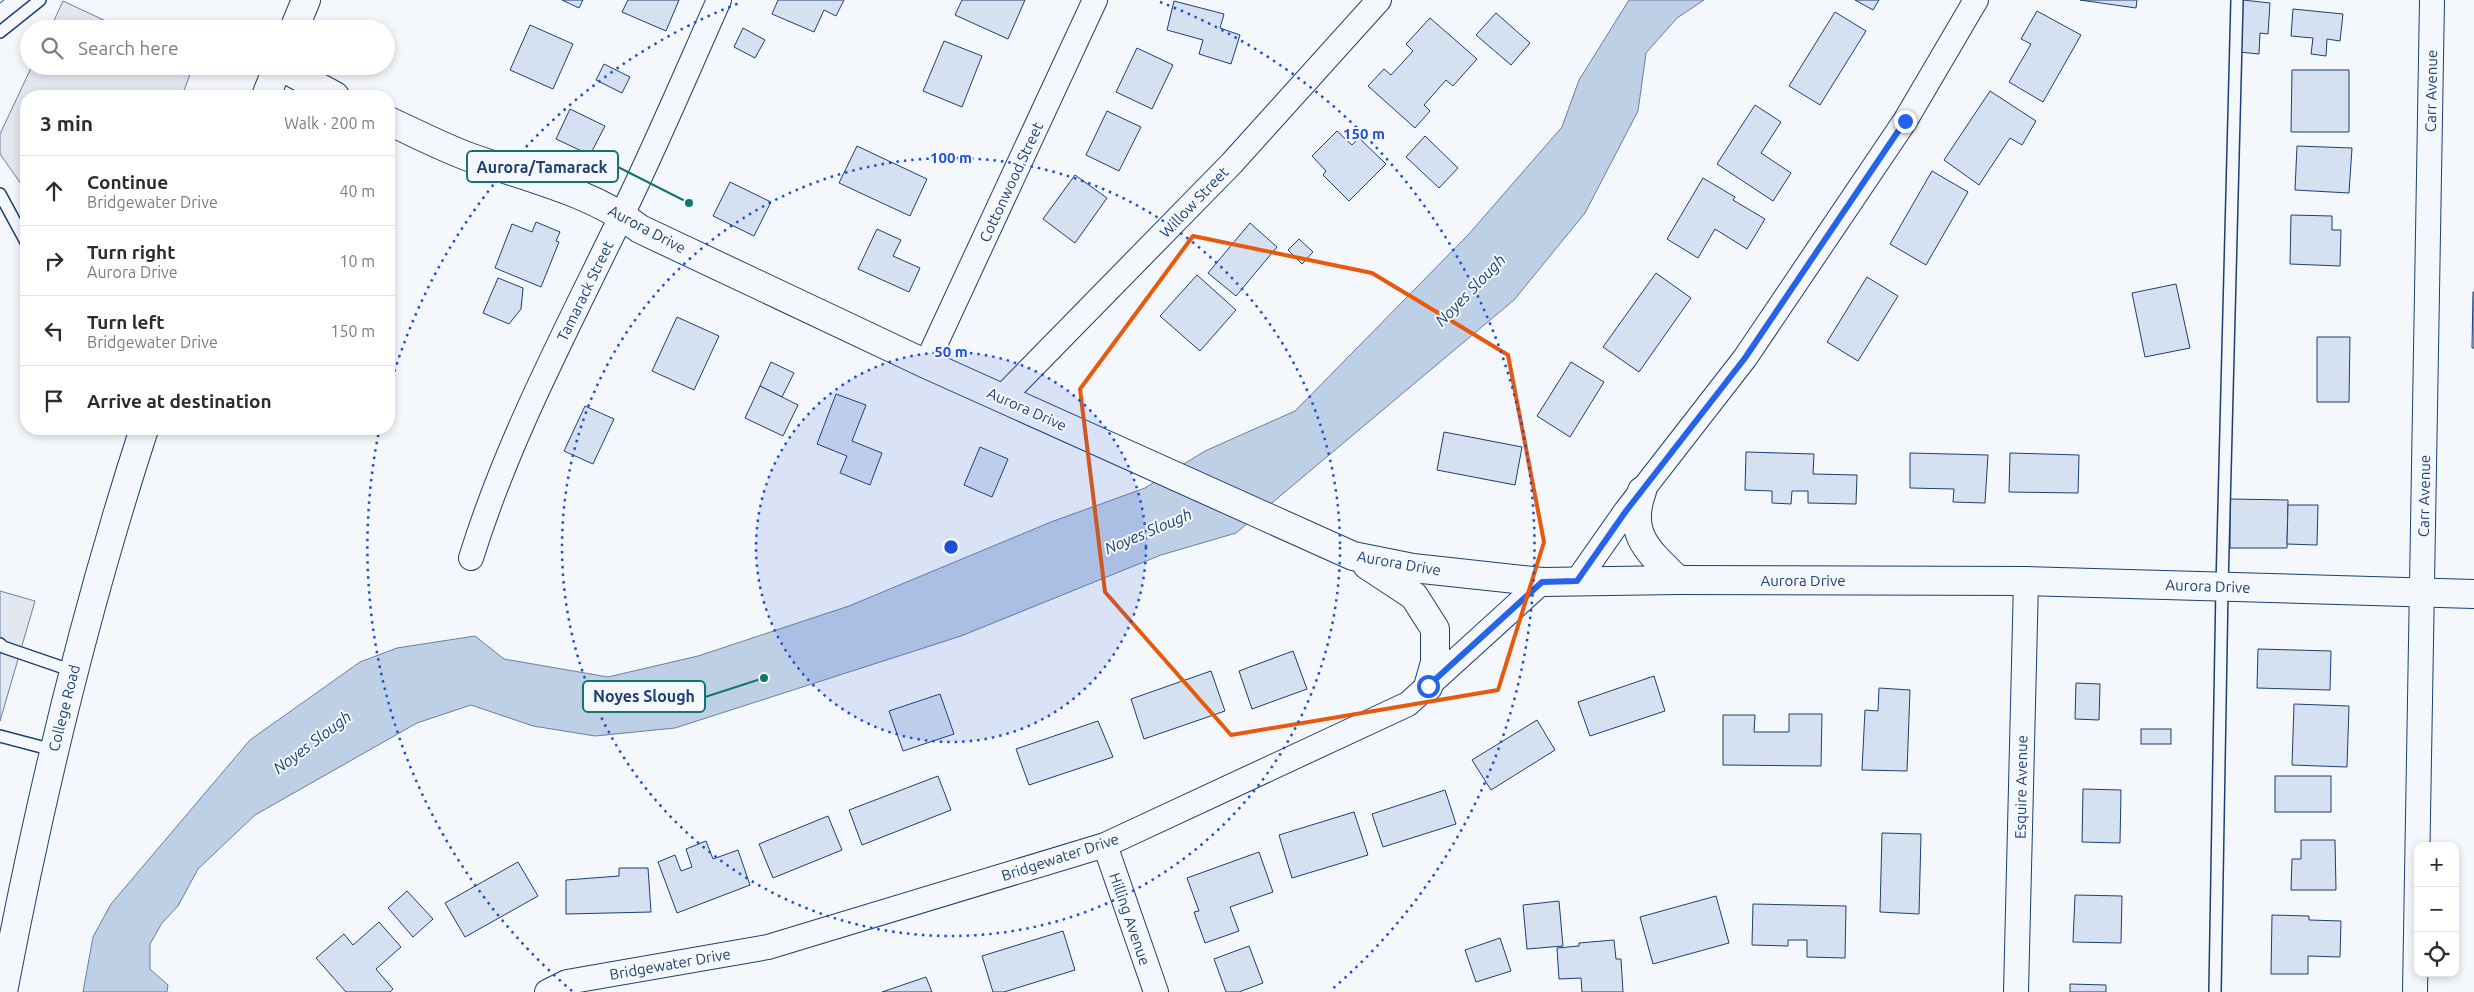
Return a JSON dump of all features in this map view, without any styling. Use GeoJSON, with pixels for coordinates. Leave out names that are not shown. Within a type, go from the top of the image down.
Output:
{"type":"FeatureCollection","features":[{"type":"Feature","properties":{"kind":"street"},"geometry":{"type":"LineString","coordinates":[[298,20],[306,0]]}},
{"type":"Feature","properties":{"kind":"street","name":"Tamarack Street"},"geometry":{"type":"LineString","coordinates":[[471,558],[488,505],[540,382],[622,215],[719,0]]}},
{"type":"Feature","properties":{"kind":"street","name":"Cottonwood Street"},"geometry":{"type":"LineString","coordinates":[[926,364],[1095,0]]}},
{"type":"Feature","properties":{"kind":"street","name":"Willow Street"},"geometry":{"type":"LineString","coordinates":[[1002,398],[1232,163],[1379,0]]}},
{"type":"Feature","properties":{"kind":"street"},"geometry":{"type":"LineString","coordinates":[[1577,581],[1642,491],[1745,358],[1905,121],[1976,0]]}},
{"type":"Feature","properties":{"kind":"street","name":"Carr Avenue"},"geometry":{"type":"LineString","coordinates":[[2415,992],[2432,0]]}},
{"type":"Feature","properties":{"kind":"street"},"geometry":{"type":"LineString","coordinates":[[269,90],[275,75]]}},
{"type":"Feature","properties":{"kind":"street"},"geometry":{"type":"LineString","coordinates":[[296,75],[324,90]]}},
{"type":"Feature","properties":{"kind":"street","name":"Aurora Drive"},"geometry":{"type":"LineString","coordinates":[[395,124],[466,156],[590,200],[622,215],[640,229],[926,364],[1353,556],[1413,568],[1542,582],[1678,580],[2026,581],[2474,594]]}},
{"type":"Feature","properties":{"kind":"street","name":"College Road"},"geometry":{"type":"LineString","coordinates":[[3,992],[53,750],[100,570],[142,435]]}},
{"type":"Feature","properties":{"kind":"street"},"geometry":{"type":"LineString","coordinates":[[1642,491],[1636,507],[1636,529],[1648,552],[1678,580]]}},
{"type":"Feature","properties":{"kind":"street"},"geometry":{"type":"LineString","coordinates":[[1353,556],[1414,596],[1435,629],[1435,662],[1428,686]]}},
{"type":"Feature","properties":{"kind":"street","name":"Esquire Avenue"},"geometry":{"type":"LineString","coordinates":[[2016,992],[2026,581]]}},
{"type":"Feature","properties":{"kind":"street","name":"Bridgewater Drive"},"geometry":{"type":"LineString","coordinates":[[547,992],[567,982],[768,947],[1105,845],[1408,704],[1542,582]]}},
{"type":"Feature","properties":{"kind":"street","name":"Hilling Avenue"},"geometry":{"type":"LineString","coordinates":[[1105,845],[1156,992]]}},
{"type":"Feature","properties":{"kind":"lane"},"geometry":{"type":"LineString","coordinates":[[0,32],[40,0]]}},
{"type":"Feature","properties":{"kind":"lane"},"geometry":{"type":"LineString","coordinates":[[2215,992],[2222,587],[2237,0]]}},
{"type":"Feature","properties":{"kind":"lane"},"geometry":{"type":"LineString","coordinates":[[0,194],[20,231]]}},
{"type":"Feature","properties":{"kind":"lane"},"geometry":{"type":"LineString","coordinates":[[0,644],[73,671]]}},
{"type":"Feature","properties":{"kind":"lane"},"geometry":{"type":"LineString","coordinates":[[0,736],[53,750]]}},
{"type":"Feature","properties":{"kind":"highlighted area"},"geometry":{"type":"Polygon","coordinates":[[[1193,236],[1372,273],[1508,355],[1544,542],[1498,690],[1231,735],[1105,592],[1080,389],[1193,236]]]}},
{"type":"Feature","properties":{"kind":"shaded area"},"geometry":{"type":"Polygon","coordinates":[[[63,1],[104,20],[54,20],[63,1]]]}},
{"type":"Feature","properties":{"kind":"shaded area"},"geometry":{"type":"Polygon","coordinates":[[[28,75],[190,75],[184,90],[21,90],[28,75]]]}},
{"type":"Feature","properties":{"kind":"shaded area"},"geometry":{"type":"Polygon","coordinates":[[[20,92],[20,182],[0,154],[0,134],[20,92]]]}},
{"type":"Feature","properties":{"kind":"shaded area"},"geometry":{"type":"Polygon","coordinates":[[[0,591],[35,601],[0,721],[0,591]]]}},
{"type":"Feature","properties":{"kind":"water"},"geometry":{"type":"Polygon","coordinates":[[[1629,0],[1704,0],[1677,18],[1646,53],[1638,111],[1585,213],[1514,300],[1236,533],[1161,555],[961,636],[675,728],[595,736],[533,726],[471,705],[417,723],[255,815],[198,869],[178,906],[162,923],[150,944],[150,969],[168,985],[167,992],[83,992],[93,937],[111,904],[250,740],[360,662],[397,648],[475,636],[504,659],[608,677],[698,656],[849,606],[1051,522],[1145,488],[1205,451],[1295,411],[1468,235],[1562,127],[1579,80],[1629,0]]]}},
{"type":"Feature","properties":{"kind":"building"},"geometry":{"type":"Polygon","coordinates":[[[562,0],[583,0],[579,8],[562,0]]]}},
{"type":"Feature","properties":{"kind":"building"},"geometry":{"type":"Polygon","coordinates":[[[628,0],[679,0],[666,31],[622,12],[628,0]]]}},
{"type":"Feature","properties":{"kind":"building"},"geometry":{"type":"Polygon","coordinates":[[[778,0],[844,0],[836,16],[824,10],[814,32],[772,14],[778,0]]]}},
{"type":"Feature","properties":{"kind":"building"},"geometry":{"type":"Polygon","coordinates":[[[962,0],[1025,0],[1008,39],[955,15],[962,0]]]}},
{"type":"Feature","properties":{"kind":"building"},"geometry":{"type":"Polygon","coordinates":[[[1855,0],[1879,0],[1873,10],[1855,0]]]}},
{"type":"Feature","properties":{"kind":"building"},"geometry":{"type":"Polygon","coordinates":[[[2080,0],[2137,0],[2136,8],[2080,0]]]}},
{"type":"Feature","properties":{"kind":"building"},"geometry":{"type":"Polygon","coordinates":[[[2243,0],[2270,3],[2268,34],[2260,33],[2259,54],[2239,52],[2243,0]]]}},
{"type":"Feature","properties":{"kind":"building"},"geometry":{"type":"Polygon","coordinates":[[[1174,1],[1224,14],[1220,28],[1240,35],[1231,64],[1199,54],[1203,40],[1167,30],[1174,1]]]}},
{"type":"Feature","properties":{"kind":"building"},"geometry":{"type":"Polygon","coordinates":[[[2293,9],[2343,14],[2340,41],[2327,39],[2326,56],[2311,54],[2313,38],[2291,36],[2293,9]]]}},
{"type":"Feature","properties":{"kind":"building"},"geometry":{"type":"Polygon","coordinates":[[[2037,11],[2081,35],[2043,102],[2009,82],[2031,44],[2021,39],[2037,11]]]}},
{"type":"Feature","properties":{"kind":"building"},"geometry":{"type":"Polygon","coordinates":[[[1835,12],[1866,31],[1820,105],[1789,86],[1835,12]]]}},
{"type":"Feature","properties":{"kind":"building"},"geometry":{"type":"Polygon","coordinates":[[[1496,13],[1530,43],[1511,65],[1476,35],[1496,13]]]}},
{"type":"Feature","properties":{"kind":"building"},"geometry":{"type":"Polygon","coordinates":[[[1430,18],[1477,59],[1453,86],[1446,80],[1424,105],[1430,111],[1415,128],[1368,86],[1384,69],[1391,75],[1413,51],[1406,44],[1430,18]]]}},
{"type":"Feature","properties":{"kind":"building"},"geometry":{"type":"Polygon","coordinates":[[[530,25],[573,44],[553,89],[510,70],[530,25]]]}},
{"type":"Feature","properties":{"kind":"building"},"geometry":{"type":"Polygon","coordinates":[[[743,28],[765,40],[755,58],[734,47],[743,28]]]}},
{"type":"Feature","properties":{"kind":"building"},"geometry":{"type":"Polygon","coordinates":[[[944,41],[982,56],[962,107],[923,91],[944,41]]]}},
{"type":"Feature","properties":{"kind":"building"},"geometry":{"type":"Polygon","coordinates":[[[1137,48],[1173,65],[1152,109],[1116,92],[1137,48]]]}},
{"type":"Feature","properties":{"kind":"building"},"geometry":{"type":"Polygon","coordinates":[[[604,64],[630,77],[622,93],[596,80],[604,64]]]}},
{"type":"Feature","properties":{"kind":"building"},"geometry":{"type":"Polygon","coordinates":[[[2292,70],[2349,70],[2349,132],[2291,132],[2292,70]]]}},
{"type":"Feature","properties":{"kind":"building"},"geometry":{"type":"Polygon","coordinates":[[[1990,91],[2036,121],[2022,145],[2010,138],[1979,185],[1944,160],[1990,91]]]}},
{"type":"Feature","properties":{"kind":"building"},"geometry":{"type":"Polygon","coordinates":[[[1755,105],[1781,122],[1761,153],[1791,173],[1773,201],[1717,164],[1755,105]]]}},
{"type":"Feature","properties":{"kind":"building"},"geometry":{"type":"Polygon","coordinates":[[[570,109],[605,126],[590,155],[556,139],[570,109]]]}},
{"type":"Feature","properties":{"kind":"building"},"geometry":{"type":"Polygon","coordinates":[[[1107,111],[1141,127],[1119,171],[1086,155],[1107,111]]]}},
{"type":"Feature","properties":{"kind":"building"},"geometry":{"type":"Polygon","coordinates":[[[1337,131],[1352,145],[1359,138],[1386,164],[1349,201],[1323,175],[1326,171],[1312,156],[1337,131]]]}},
{"type":"Feature","properties":{"kind":"building"},"geometry":{"type":"Polygon","coordinates":[[[1425,136],[1458,168],[1439,188],[1406,157],[1425,136]]]}},
{"type":"Feature","properties":{"kind":"building"},"geometry":{"type":"Polygon","coordinates":[[[857,146],[927,179],[910,216],[839,183],[857,146]]]}},
{"type":"Feature","properties":{"kind":"building"},"geometry":{"type":"Polygon","coordinates":[[[2297,146],[2352,148],[2349,193],[2295,190],[2297,146]]]}},
{"type":"Feature","properties":{"kind":"building"},"geometry":{"type":"Polygon","coordinates":[[[1932,171],[1968,192],[1926,265],[1890,244],[1932,171]]]}},
{"type":"Feature","properties":{"kind":"building"},"geometry":{"type":"Polygon","coordinates":[[[1075,175],[1107,198],[1075,243],[1043,219],[1075,175]]]}},
{"type":"Feature","properties":{"kind":"building"},"geometry":{"type":"Polygon","coordinates":[[[1703,178],[1735,197],[1733,200],[1765,219],[1747,249],[1715,229],[1698,258],[1667,239],[1703,178]]]}},
{"type":"Feature","properties":{"kind":"building"},"geometry":{"type":"Polygon","coordinates":[[[730,182],[771,202],[754,236],[713,216],[730,182]]]}},
{"type":"Feature","properties":{"kind":"building"},"geometry":{"type":"Polygon","coordinates":[[[2291,215],[2332,216],[2332,230],[2341,230],[2340,266],[2290,264],[2291,215]]]}},
{"type":"Feature","properties":{"kind":"building"},"geometry":{"type":"Polygon","coordinates":[[[536,222],[560,232],[556,241],[559,242],[541,287],[495,268],[512,224],[532,232],[536,222]]]}},
{"type":"Feature","properties":{"kind":"building"},"geometry":{"type":"Polygon","coordinates":[[[1250,223],[1277,247],[1236,296],[1208,273],[1250,223]]]}},
{"type":"Feature","properties":{"kind":"building"},"geometry":{"type":"Polygon","coordinates":[[[877,229],[901,240],[893,256],[920,268],[909,292],[858,269],[877,229]]]}},
{"type":"Feature","properties":{"kind":"building"},"geometry":{"type":"Polygon","coordinates":[[[1299,239],[1313,252],[1302,264],[1288,250],[1299,239]]]}},
{"type":"Feature","properties":{"kind":"building"},"geometry":{"type":"Polygon","coordinates":[[[1656,273],[1691,298],[1639,372],[1603,347],[1656,273]]]}},
{"type":"Feature","properties":{"kind":"building"},"geometry":{"type":"Polygon","coordinates":[[[1197,275],[1236,310],[1200,351],[1160,316],[1197,275]]]}},
{"type":"Feature","properties":{"kind":"building"},"geometry":{"type":"Polygon","coordinates":[[[1867,277],[1898,296],[1858,361],[1827,342],[1867,277]]]}},
{"type":"Feature","properties":{"kind":"building"},"geometry":{"type":"Polygon","coordinates":[[[498,278],[523,288],[521,309],[509,324],[483,313],[498,278]]]}},
{"type":"Feature","properties":{"kind":"building"},"geometry":{"type":"Polygon","coordinates":[[[2176,284],[2190,348],[2145,357],[2132,293],[2176,284]]]}},
{"type":"Feature","properties":{"kind":"building"},"geometry":{"type":"Polygon","coordinates":[[[2473,292],[2474,348],[2472,348],[2473,292]]]}},
{"type":"Feature","properties":{"kind":"building"},"geometry":{"type":"Polygon","coordinates":[[[677,317],[719,336],[694,390],[652,371],[677,317]]]}},
{"type":"Feature","properties":{"kind":"building"},"geometry":{"type":"Polygon","coordinates":[[[2317,337],[2350,337],[2349,402],[2317,402],[2317,337]]]}},
{"type":"Feature","properties":{"kind":"building"},"geometry":{"type":"Polygon","coordinates":[[[771,362],[794,373],[782,397],[760,386],[771,362]]]}},
{"type":"Feature","properties":{"kind":"building"},"geometry":{"type":"Polygon","coordinates":[[[1571,362],[1604,382],[1570,437],[1537,416],[1571,362]]]}},
{"type":"Feature","properties":{"kind":"building"},"geometry":{"type":"Polygon","coordinates":[[[760,386],[798,405],[783,436],[745,418],[760,386]]]}},
{"type":"Feature","properties":{"kind":"building"},"geometry":{"type":"Polygon","coordinates":[[[836,394],[866,405],[852,441],[882,453],[870,485],[840,473],[847,456],[817,444],[836,394]]]}},
{"type":"Feature","properties":{"kind":"building"},"geometry":{"type":"Polygon","coordinates":[[[585,406],[614,419],[593,464],[564,451],[585,406]]]}},
{"type":"Feature","properties":{"kind":"building"},"geometry":{"type":"Polygon","coordinates":[[[1444,432],[1522,447],[1515,485],[1437,470],[1444,432]]]}},
{"type":"Feature","properties":{"kind":"building"},"geometry":{"type":"Polygon","coordinates":[[[980,447],[1008,459],[992,497],[964,485],[980,447]]]}},
{"type":"Feature","properties":{"kind":"building"},"geometry":{"type":"Polygon","coordinates":[[[1746,452],[1814,454],[1813,474],[1857,475],[1856,504],[1808,503],[1808,491],[1792,491],[1791,504],[1772,503],[1772,491],[1745,490],[1746,452]]]}},
{"type":"Feature","properties":{"kind":"building"},"geometry":{"type":"Polygon","coordinates":[[[1910,453],[1988,455],[1985,503],[1953,502],[1954,489],[1910,488],[1910,453]]]}},
{"type":"Feature","properties":{"kind":"building"},"geometry":{"type":"Polygon","coordinates":[[[2010,453],[2079,455],[2078,493],[2009,492],[2010,453]]]}},
{"type":"Feature","properties":{"kind":"building"},"geometry":{"type":"Polygon","coordinates":[[[2230,499],[2288,500],[2287,548],[2230,548],[2230,499]]]}},
{"type":"Feature","properties":{"kind":"building"},"geometry":{"type":"Polygon","coordinates":[[[2288,505],[2318,505],[2317,545],[2287,544],[2288,505]]]}},
{"type":"Feature","properties":{"kind":"building"},"geometry":{"type":"Polygon","coordinates":[[[2258,649],[2331,651],[2330,690],[2257,688],[2258,649]]]}},
{"type":"Feature","properties":{"kind":"building"},"geometry":{"type":"Polygon","coordinates":[[[1293,651],[1307,689],[1252,709],[1239,671],[1293,651]]]}},
{"type":"Feature","properties":{"kind":"building"},"geometry":{"type":"Polygon","coordinates":[[[1211,671],[1225,711],[1144,739],[1131,699],[1211,671]]]}},
{"type":"Feature","properties":{"kind":"building"},"geometry":{"type":"Polygon","coordinates":[[[1654,676],[1665,711],[1590,736],[1578,702],[1654,676]]]}},
{"type":"Feature","properties":{"kind":"building"},"geometry":{"type":"Polygon","coordinates":[[[2076,683],[2100,684],[2099,720],[2075,719],[2076,683]]]}},
{"type":"Feature","properties":{"kind":"building"},"geometry":{"type":"Polygon","coordinates":[[[1879,688],[1910,690],[1907,771],[1862,770],[1865,710],[1878,711],[1879,688]]]}},
{"type":"Feature","properties":{"kind":"building"},"geometry":{"type":"Polygon","coordinates":[[[940,694],[954,734],[903,751],[889,711],[940,694]]]}},
{"type":"Feature","properties":{"kind":"building"},"geometry":{"type":"Polygon","coordinates":[[[2294,704],[2349,706],[2347,767],[2292,765],[2294,704]]]}},
{"type":"Feature","properties":{"kind":"building"},"geometry":{"type":"Polygon","coordinates":[[[1789,714],[1822,714],[1821,766],[1723,765],[1723,715],[1755,715],[1754,732],[1789,732],[1789,714]]]}},
{"type":"Feature","properties":{"kind":"building"},"geometry":{"type":"Polygon","coordinates":[[[1537,720],[1555,750],[1491,790],[1472,760],[1537,720]]]}},
{"type":"Feature","properties":{"kind":"building"},"geometry":{"type":"Polygon","coordinates":[[[1098,721],[1113,757],[1029,785],[1016,749],[1098,721]]]}},
{"type":"Feature","properties":{"kind":"building"},"geometry":{"type":"Polygon","coordinates":[[[2141,729],[2171,729],[2171,744],[2141,744],[2141,729]]]}},
{"type":"Feature","properties":{"kind":"building"},"geometry":{"type":"Polygon","coordinates":[[[938,776],[951,810],[862,845],[849,810],[938,776]]]}},
{"type":"Feature","properties":{"kind":"building"},"geometry":{"type":"Polygon","coordinates":[[[2275,776],[2331,776],[2331,812],[2275,812],[2275,776]]]}},
{"type":"Feature","properties":{"kind":"building"},"geometry":{"type":"Polygon","coordinates":[[[2083,789],[2121,790],[2120,843],[2082,842],[2083,789]]]}},
{"type":"Feature","properties":{"kind":"building"},"geometry":{"type":"Polygon","coordinates":[[[1445,790],[1456,824],[1383,847],[1372,814],[1445,790]]]}},
{"type":"Feature","properties":{"kind":"building"},"geometry":{"type":"Polygon","coordinates":[[[1354,812],[1368,855],[1292,878],[1279,835],[1354,812]]]}},
{"type":"Feature","properties":{"kind":"building"},"geometry":{"type":"Polygon","coordinates":[[[828,816],[842,850],[773,878],[759,844],[828,816]]]}},
{"type":"Feature","properties":{"kind":"building"},"geometry":{"type":"Polygon","coordinates":[[[1882,833],[1921,834],[1919,914],[1880,912],[1882,833]]]}},
{"type":"Feature","properties":{"kind":"building"},"geometry":{"type":"Polygon","coordinates":[[[2301,840],[2335,840],[2336,890],[2291,890],[2292,859],[2301,859],[2301,840]]]}},
{"type":"Feature","properties":{"kind":"building"},"geometry":{"type":"Polygon","coordinates":[[[706,841],[713,859],[738,850],[750,885],[677,913],[658,862],[675,855],[681,871],[692,867],[686,849],[706,841]]]}},
{"type":"Feature","properties":{"kind":"building"},"geometry":{"type":"Polygon","coordinates":[[[1259,852],[1273,892],[1230,907],[1239,931],[1205,943],[1194,912],[1199,911],[1187,878],[1259,852]]]}},
{"type":"Feature","properties":{"kind":"building"},"geometry":{"type":"Polygon","coordinates":[[[518,862],[538,896],[465,937],[445,903],[518,862]]]}},
{"type":"Feature","properties":{"kind":"building"},"geometry":{"type":"Polygon","coordinates":[[[619,868],[648,868],[651,912],[566,914],[566,880],[619,876],[619,868]]]}},
{"type":"Feature","properties":{"kind":"building"},"geometry":{"type":"Polygon","coordinates":[[[407,891],[433,919],[413,937],[388,908],[407,891]]]}},
{"type":"Feature","properties":{"kind":"building"},"geometry":{"type":"Polygon","coordinates":[[[2075,895],[2122,896],[2121,943],[2073,942],[2075,895]]]}},
{"type":"Feature","properties":{"kind":"building"},"geometry":{"type":"Polygon","coordinates":[[[1716,896],[1729,943],[1653,964],[1640,917],[1716,896]]]}},
{"type":"Feature","properties":{"kind":"building"},"geometry":{"type":"Polygon","coordinates":[[[1559,901],[1563,946],[1527,949],[1523,905],[1559,901]]]}},
{"type":"Feature","properties":{"kind":"building"},"geometry":{"type":"Polygon","coordinates":[[[1753,904],[1846,906],[1845,958],[1807,957],[1807,940],[1788,940],[1788,946],[1752,945],[1753,904]]]}},
{"type":"Feature","properties":{"kind":"building"},"geometry":{"type":"Polygon","coordinates":[[[2272,915],[2309,916],[2309,920],[2341,921],[2340,957],[2308,956],[2308,974],[2271,974],[2272,915]]]}},
{"type":"Feature","properties":{"kind":"building"},"geometry":{"type":"Polygon","coordinates":[[[379,922],[401,947],[376,969],[393,989],[390,992],[346,992],[316,958],[344,934],[353,945],[379,922]]]}},
{"type":"Feature","properties":{"kind":"building"},"geometry":{"type":"Polygon","coordinates":[[[1063,931],[1075,970],[1004,992],[993,992],[982,956],[1063,931]]]}},
{"type":"Feature","properties":{"kind":"building"},"geometry":{"type":"Polygon","coordinates":[[[1500,938],[1511,971],[1476,982],[1465,950],[1500,938]]]}},
{"type":"Feature","properties":{"kind":"building"},"geometry":{"type":"Polygon","coordinates":[[[1614,940],[1616,959],[1621,959],[1623,992],[1582,992],[1581,978],[1559,979],[1557,948],[1579,946],[1579,943],[1614,940]]]}},
{"type":"Feature","properties":{"kind":"building"},"geometry":{"type":"Polygon","coordinates":[[[1249,946],[1263,983],[1239,992],[1226,992],[1214,959],[1249,946]]]}},
{"type":"Feature","properties":{"kind":"building"},"geometry":{"type":"Polygon","coordinates":[[[926,977],[932,992],[882,992],[926,977]]]}},
{"type":"Feature","properties":{"kind":"building"},"geometry":{"type":"Polygon","coordinates":[[[2070,984],[2106,985],[2106,992],[2070,992],[2070,984]]]}},
{"type":"Feature","properties":{"kind":"fence"},"geometry":{"type":"LineString","coordinates":[[0,3],[4,0]]}},
{"type":"Feature","properties":{"kind":"place","name":"Aurora/Tamarack"},"geometry":{"type":"Point","coordinates":[689,203]}},
{"type":"Feature","properties":{"kind":"place","name":"Noyes Slough"},"geometry":{"type":"Point","coordinates":[764,678]}},
{"type":"Feature","properties":{"kind":"route"},"geometry":{"type":"LineString","coordinates":[[1428,686],[1542,582],[1577,581],[1626,511],[1745,358],[1905,121]]}}]}
